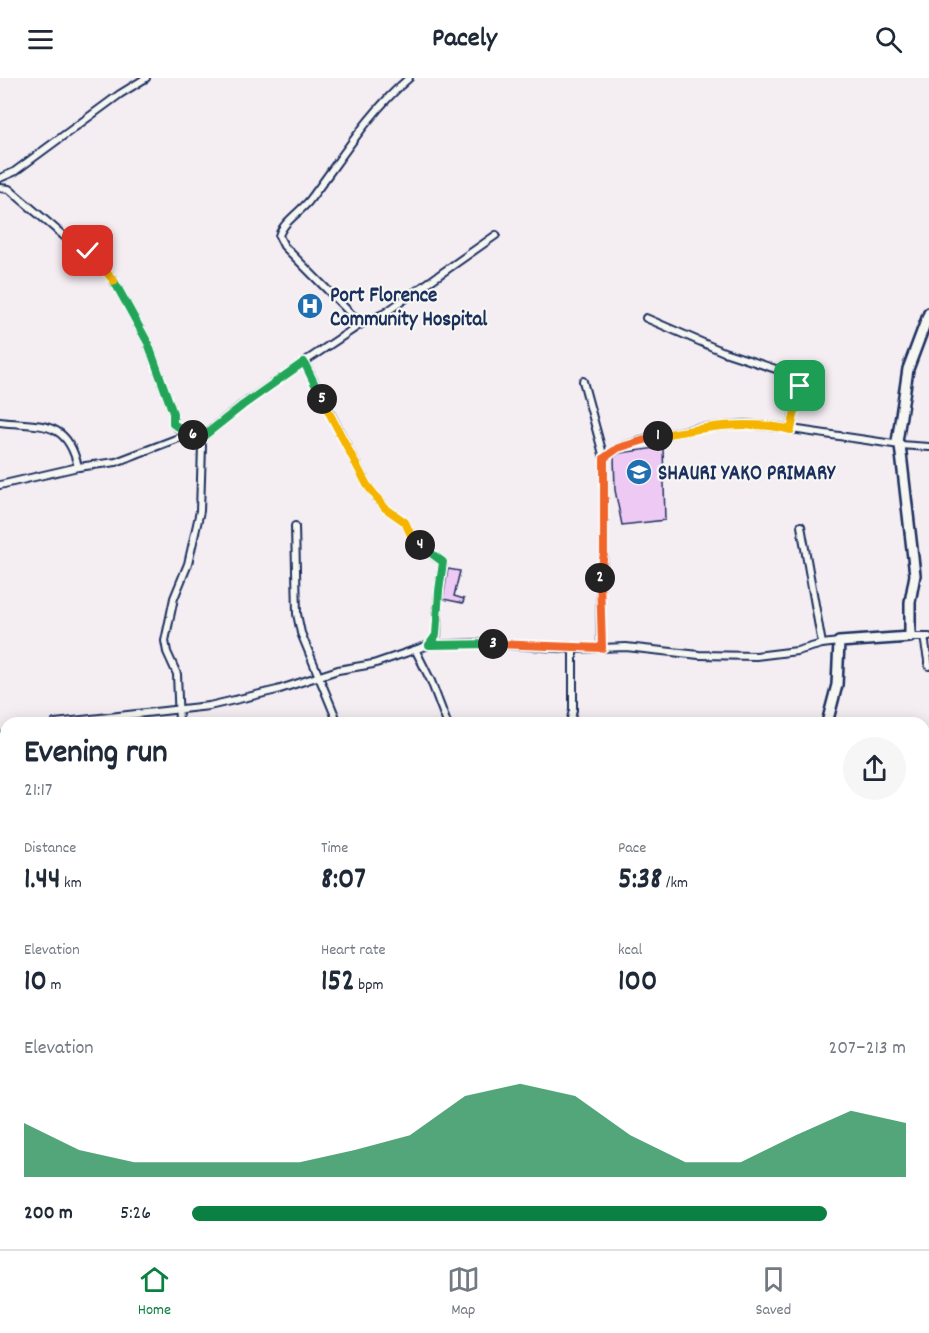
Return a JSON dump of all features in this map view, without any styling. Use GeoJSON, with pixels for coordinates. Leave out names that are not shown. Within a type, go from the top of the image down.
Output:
{"type":"FeatureCollection","features":[{"type":"Feature","properties":{"kind":"street"},"geometry":{"type":"LineString","coordinates":[[0,178],[14,172],[120,94],[146,78]]}},
{"type":"Feature","properties":{"kind":"street"},"geometry":{"type":"LineString","coordinates":[[361,324],[284,246],[279,236],[283,227],[307,203],[375,111],[409,78]]}},
{"type":"Feature","properties":{"kind":"street"},"geometry":{"type":"LineString","coordinates":[[0,188],[9,189],[72,243],[88,251],[114,281],[148,343],[173,413],[173,424],[200,439],[202,446],[200,511],[188,564],[174,598],[165,641],[167,652],[177,674],[178,717]]}},
{"type":"Feature","properties":{"kind":"street"},"geometry":{"type":"LineString","coordinates":[[200,439],[304,362],[361,324],[385,313],[496,235]]}},
{"type":"Feature","properties":{"kind":"street"},"geometry":{"type":"LineString","coordinates":[[910,637],[910,602],[915,576],[900,446],[897,442],[908,369],[929,313]]}},
{"type":"Feature","properties":{"kind":"street"},"geometry":{"type":"LineString","coordinates":[[646,318],[724,352],[800,377],[791,430]]}},
{"type":"Feature","properties":{"kind":"street"},"geometry":{"type":"LineString","coordinates":[[304,362],[367,485],[385,508],[405,522],[414,542],[443,562],[436,635],[429,645]]}},
{"type":"Feature","properties":{"kind":"street"},"geometry":{"type":"LineString","coordinates":[[583,381],[604,458],[604,553],[600,592],[602,648]]}},
{"type":"Feature","properties":{"kind":"street"},"geometry":{"type":"LineString","coordinates":[[0,422],[40,424],[63,434],[75,453],[78,467]]}},
{"type":"Feature","properties":{"kind":"street"},"geometry":{"type":"LineString","coordinates":[[604,458],[618,448],[648,438],[699,428],[745,424],[900,446],[929,447]]}},
{"type":"Feature","properties":{"kind":"street"},"geometry":{"type":"LineString","coordinates":[[0,486],[78,467],[116,462],[189,433]]}},
{"type":"Feature","properties":{"kind":"street"},"geometry":{"type":"LineString","coordinates":[[295,526],[297,614],[307,648],[336,717]]}},
{"type":"Feature","properties":{"kind":"street"},"geometry":{"type":"LineString","coordinates":[[801,526],[822,644]]}},
{"type":"Feature","properties":{"kind":"street"},"geometry":{"type":"LineString","coordinates":[[116,717],[178,711],[267,693],[320,675],[373,664],[429,645],[475,643],[575,649],[626,647],[699,655],[756,656],[797,651],[839,642],[926,637],[929,666]]}},
{"type":"Feature","properties":{"kind":"street"},"geometry":{"type":"LineString","coordinates":[[829,717],[837,685],[839,642]]}},
{"type":"Feature","properties":{"kind":"street"},"geometry":{"type":"LineString","coordinates":[[571,717],[573,649],[575,649]]}},
{"type":"Feature","properties":{"kind":"street"},"geometry":{"type":"LineString","coordinates":[[416,651],[445,717]]}},
{"type":"Feature","properties":{"kind":"building","name":"SHAURI YAKO PRIMARY"},"geometry":{"type":"Polygon","coordinates":[[[663,447],[665,520],[622,525],[615,490],[614,457],[620,453],[663,447]]]}},
{"type":"Feature","properties":{"kind":"building"},"geometry":{"type":"Polygon","coordinates":[[[448,569],[460,571],[454,596],[464,599],[463,603],[443,599],[448,569]]]}},
{"type":"Feature","properties":{"kind":"place","name":"Port Florence Community Hospital"},"geometry":{"type":"Point","coordinates":[310,306]}},
{"type":"Feature","properties":{"kind":"place","name":"SHAURI YAKO PRIMARY"},"geometry":{"type":"Point","coordinates":[639,472]}},
{"type":"Feature","properties":{"kind":"route"},"geometry":{"type":"LineString","coordinates":[[88,251],[114,281],[148,343],[159,379],[168,396],[173,413],[173,424],[182,431],[200,439],[304,362],[367,485],[393,516],[405,522],[414,542],[443,562],[436,635],[429,645],[475,643],[575,649],[602,648],[600,574],[604,553],[606,498],[604,458],[618,448],[648,438],[699,428],[745,424],[791,430],[800,386]]}}]}
